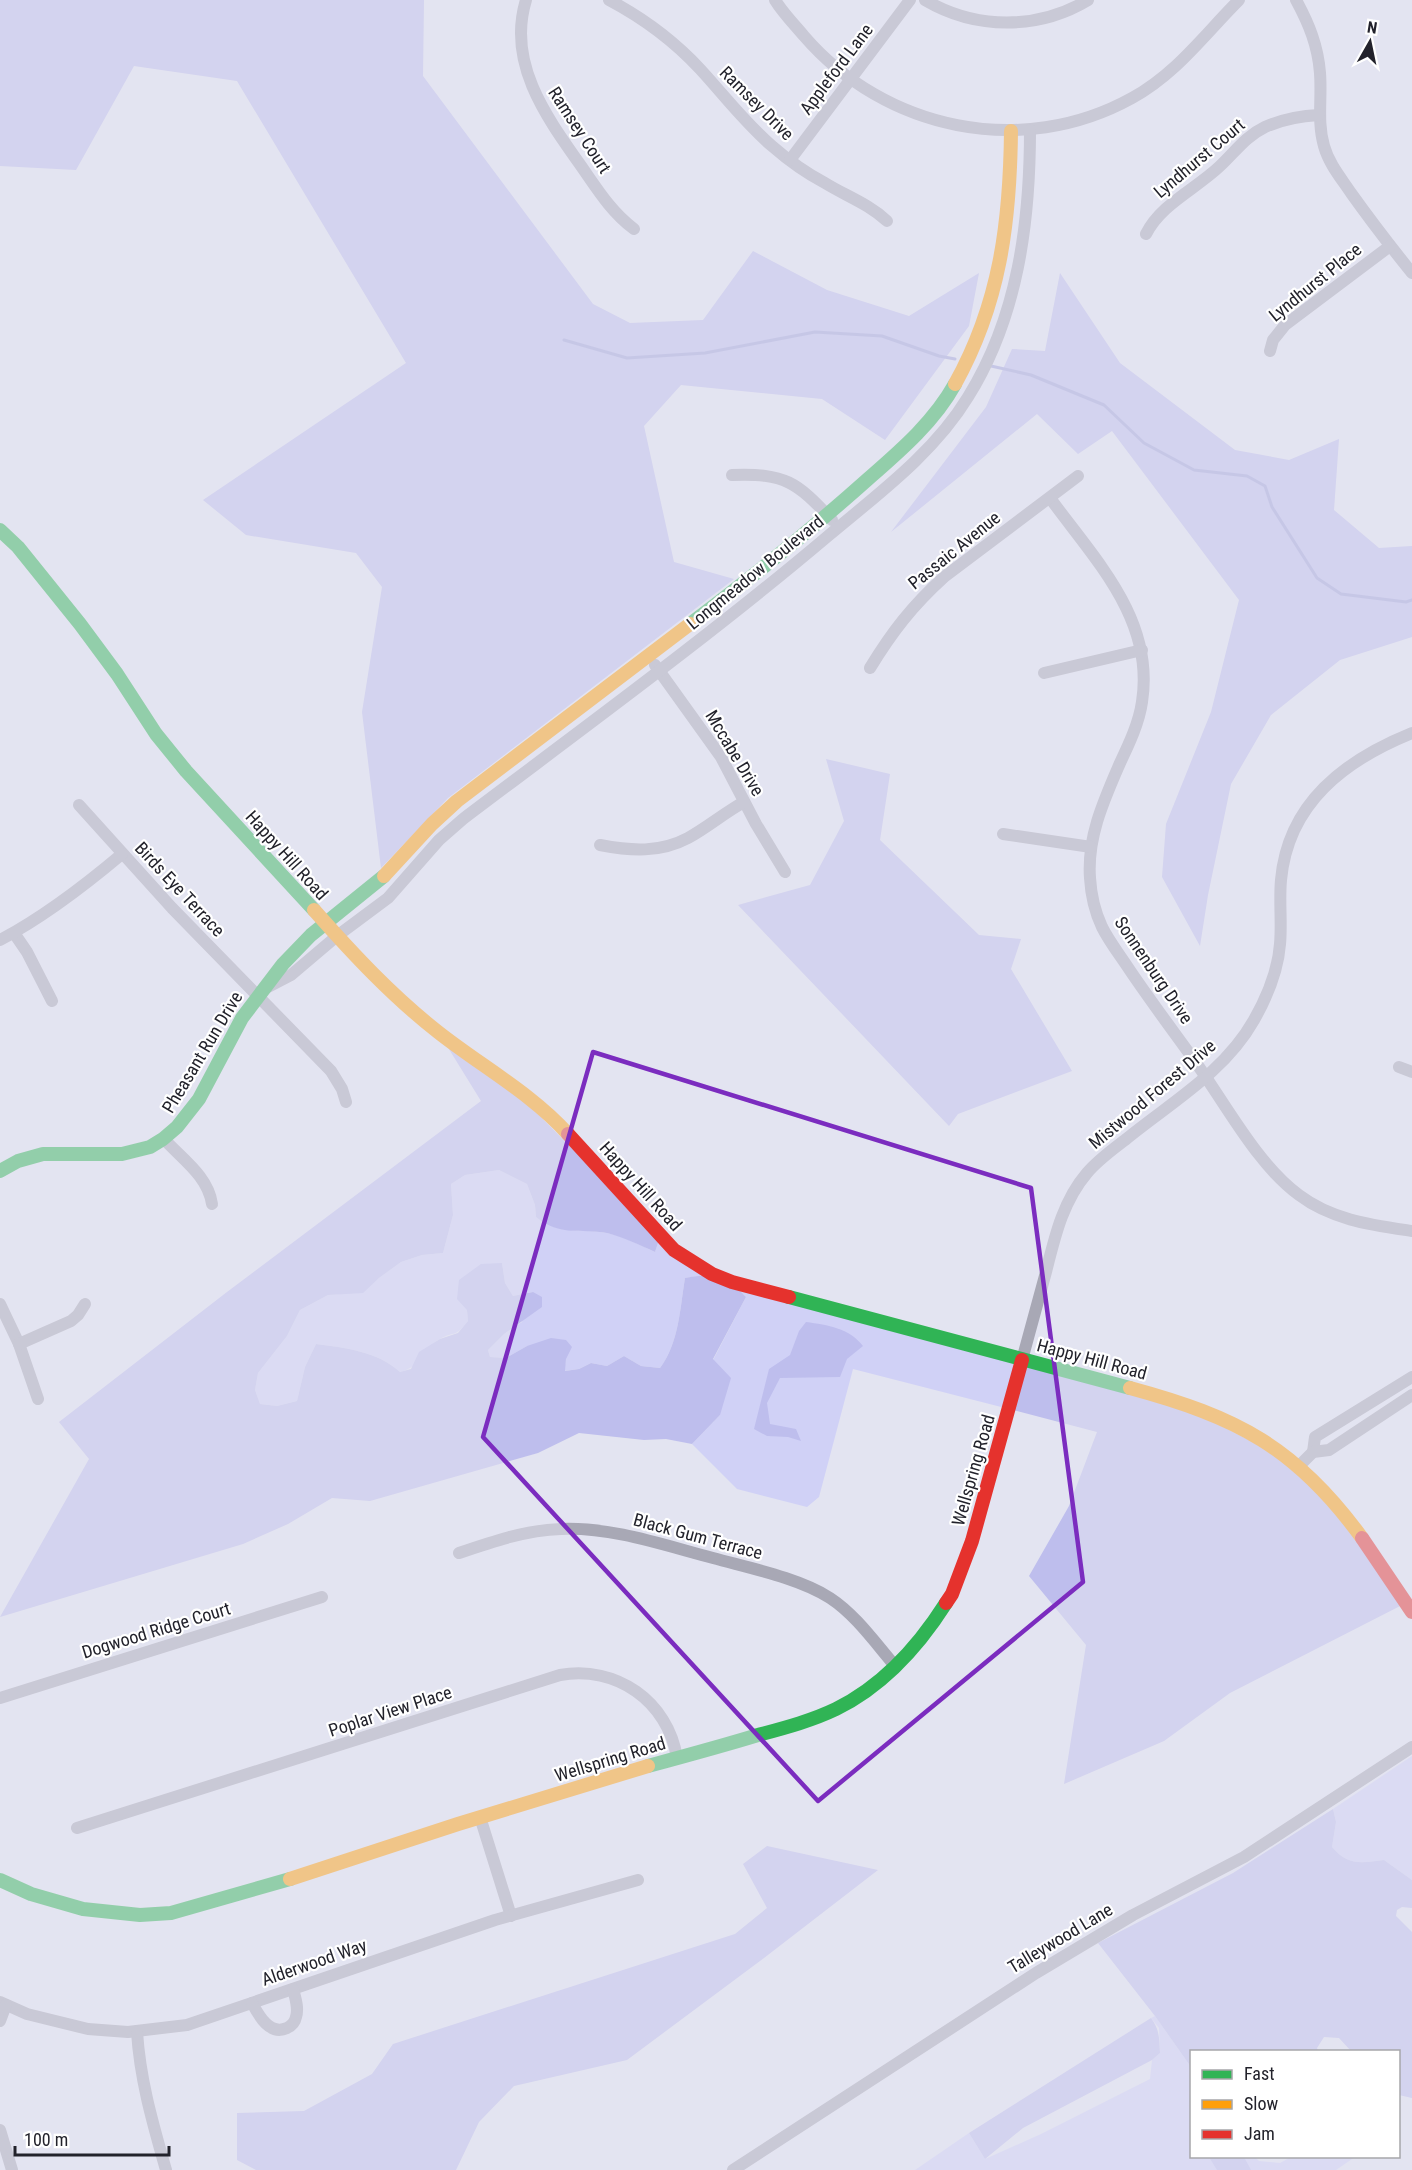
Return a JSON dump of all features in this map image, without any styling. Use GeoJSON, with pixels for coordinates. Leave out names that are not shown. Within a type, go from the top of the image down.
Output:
{"type":"FeatureCollection","features":[{"type":"Feature","properties":{"kind":"street","name":"Ramsey Court"},"geometry":{"type":"LineString","coordinates":[[526,0],[521,32],[522,50],[537,99],[609,207],[634,229]]}},
{"type":"Feature","properties":{"kind":"street","name":"Ramsey Drive"},"geometry":{"type":"LineString","coordinates":[[609,0],[651,25],[677,46],[752,128],[790,160],[824,183],[869,207],[887,221]]}},
{"type":"Feature","properties":{"kind":"street"},"geometry":{"type":"LineString","coordinates":[[776,0],[810,43],[851,80],[883,99],[925,117],[954,125],[1011,131],[1069,124],[1113,108],[1134,97],[1156,83],[1188,56],[1239,0]]}},
{"type":"Feature","properties":{"kind":"street","name":"Appleford Lane"},"geometry":{"type":"LineString","coordinates":[[790,160],[910,0]]}},
{"type":"Feature","properties":{"kind":"street"},"geometry":{"type":"LineString","coordinates":[[925,0],[953,14],[972,19],[1012,23],[1061,14],[1088,0]]}},
{"type":"Feature","properties":{"kind":"street"},"geometry":{"type":"LineString","coordinates":[[1296,0],[1307,21],[1318,57],[1319,115],[1323,142],[1332,165],[1412,273]]}},
{"type":"Feature","properties":{"kind":"street","name":"Lyndhurst Court"},"geometry":{"type":"LineString","coordinates":[[1146,234],[1159,214],[1222,165],[1249,137],[1279,121],[1305,115],[1319,115]]}},
{"type":"Feature","properties":{"kind":"street","name":"Longmeadow Boulevard"},"geometry":{"type":"LineString","coordinates":[[337,936],[388,898],[439,840],[463,819],[755,597],[931,444],[968,398],[985,365],[1004,318],[1022,251],[1030,183],[1030,130]]}},
{"type":"Feature","properties":{"kind":"street","name":"Longmeadow Boulevard"},"geometry":{"type":"LineString","coordinates":[[324,923],[389,872],[440,816],[741,587],[827,515],[926,424],[950,393],[968,360],[987,313],[1004,251],[1011,186],[1011,131]]}},
{"type":"Feature","properties":{"kind":"street","name":"Lyndhurst Place"},"geometry":{"type":"LineString","coordinates":[[1270,351],[1278,333],[1285,325],[1390,246]]}},
{"type":"Feature","properties":{"kind":"street"},"geometry":{"type":"LineString","coordinates":[[732,475],[751,474],[783,479],[804,491],[838,527]]}},
{"type":"Feature","properties":{"kind":"street","name":"Passaic Avenue"},"geometry":{"type":"LineString","coordinates":[[870,668],[909,611],[924,595],[944,577],[1078,476]]}},
{"type":"Feature","properties":{"kind":"street","name":"Sonnenburg Drive"},"geometry":{"type":"LineString","coordinates":[[1050,498],[1120,594],[1137,632],[1142,650],[1144,683],[1139,714],[1103,803],[1091,847],[1092,897],[1103,929],[1156,1008],[1272,1170],[1300,1196],[1316,1206],[1356,1221],[1412,1231]]}},
{"type":"Feature","properties":{"kind":"street","name":"Happy Hill Road"},"geometry":{"type":"LineString","coordinates":[[0,530],[18,548],[80,624],[117,674],[156,734],[186,771],[324,923],[396,997],[439,1033],[526,1096],[556,1121],[664,1241],[692,1263],[732,1282],[1194,1407],[1252,1433],[1278,1449],[1299,1466],[1335,1504],[1412,1612]]}},
{"type":"Feature","properties":{"kind":"street"},"geometry":{"type":"LineString","coordinates":[[1044,673],[1142,650]]}},
{"type":"Feature","properties":{"kind":"street","name":"Mccabe Drive"},"geometry":{"type":"LineString","coordinates":[[648,656],[721,758],[785,872]]}},
{"type":"Feature","properties":{"kind":"street","name":"Mistwood Forest Drive"},"geometry":{"type":"LineString","coordinates":[[1022,1360],[1059,1220],[1077,1186],[1100,1159],[1206,1077],[1240,1041],[1258,1012],[1274,975],[1280,943],[1281,878],[1292,836],[1306,808],[1331,779],[1346,768],[1371,753],[1412,734]]}},
{"type":"Feature","properties":{"kind":"street"},"geometry":{"type":"LineString","coordinates":[[600,845],[638,850],[657,849],[688,838],[744,802]]}},
{"type":"Feature","properties":{"kind":"street","name":"Birds Eye Terrace"},"geometry":{"type":"LineString","coordinates":[[79,806],[122,854],[261,992],[330,1071],[342,1089],[346,1102]]}},
{"type":"Feature","properties":{"kind":"street"},"geometry":{"type":"LineString","coordinates":[[1003,834],[1091,847]]}},
{"type":"Feature","properties":{"kind":"street"},"geometry":{"type":"LineString","coordinates":[[0,940],[81,888],[122,854]]}},
{"type":"Feature","properties":{"kind":"street","name":"Pheasant Run Drive"},"geometry":{"type":"LineString","coordinates":[[0,1171],[23,1159],[35,1156],[74,1153],[123,1155],[154,1146],[164,1139],[192,1110],[241,1020],[281,965],[324,923]]}},
{"type":"Feature","properties":{"kind":"street"},"geometry":{"type":"LineString","coordinates":[[14,933],[27,952],[52,1001]]}},
{"type":"Feature","properties":{"kind":"street","name":"Pheasant Run Drive"},"geometry":{"type":"LineString","coordinates":[[261,992],[291,975],[337,936]]}},
{"type":"Feature","properties":{"kind":"street"},"geometry":{"type":"LineString","coordinates":[[1399,1067],[1412,1072]]}},
{"type":"Feature","properties":{"kind":"street"},"geometry":{"type":"LineString","coordinates":[[164,1139],[203,1179],[212,1204]]}},
{"type":"Feature","properties":{"kind":"street"},"geometry":{"type":"LineString","coordinates":[[0,1304],[19,1344],[38,1399]]}},
{"type":"Feature","properties":{"kind":"street"},"geometry":{"type":"LineString","coordinates":[[19,1344],[71,1321],[85,1304]]}},
{"type":"Feature","properties":{"kind":"street","name":"Wellspring Road"},"geometry":{"type":"LineString","coordinates":[[0,1880],[31,1894],[82,1909],[140,1915],[171,1913],[276,1884],[480,1817],[795,1725],[818,1717],[854,1699],[896,1667],[927,1633],[952,1594],[972,1541],[1022,1360]]}},
{"type":"Feature","properties":{"kind":"street"},"geometry":{"type":"LineString","coordinates":[[1299,1466],[1313,1452],[1315,1437],[1412,1377]]}},
{"type":"Feature","properties":{"kind":"street"},"geometry":{"type":"LineString","coordinates":[[1313,1452],[1329,1450],[1412,1395]]}},
{"type":"Feature","properties":{"kind":"street","name":"Black Gum Terrace"},"geometry":{"type":"LineString","coordinates":[[459,1553],[514,1536],[545,1530],[588,1529],[634,1537],[745,1567],[818,1590],[846,1611],[896,1667]]}},
{"type":"Feature","properties":{"kind":"street","name":"Dogwood Ridge Court"},"geometry":{"type":"LineString","coordinates":[[0,1698],[322,1597]]}},
{"type":"Feature","properties":{"kind":"street","name":"Poplar View Place"},"geometry":{"type":"LineString","coordinates":[[77,1828],[574,1672],[588,1672],[614,1679],[648,1701],[671,1735],[677,1758]]}},
{"type":"Feature","properties":{"kind":"street","name":"Talleywood Lane"},"geometry":{"type":"LineString","coordinates":[[733,2170],[1036,1973],[1133,1915],[1245,1857],[1412,1747]]}},
{"type":"Feature","properties":{"kind":"street"},"geometry":{"type":"LineString","coordinates":[[480,1817],[511,1916]]}},
{"type":"Feature","properties":{"kind":"street","name":"Alderwood Way"},"geometry":{"type":"LineString","coordinates":[[3,2003],[27,2014],[60,2023],[116,2032],[137,2032],[187,2025],[511,1916],[638,1880]]}},
{"type":"Feature","properties":{"kind":"street"},"geometry":{"type":"LineString","coordinates":[[252,2004],[266,2025],[275,2029],[284,2029],[292,2025],[296,2017],[293,1989]]}},
{"type":"Feature","properties":{"kind":"street"},"geometry":{"type":"LineString","coordinates":[[0,2021],[3,2003]]}},
{"type":"Feature","properties":{"kind":"street"},"geometry":{"type":"LineString","coordinates":[[137,2032],[141,2075],[166,2170]]}},
{"type":"Feature","properties":{"kind":"street"},"geometry":{"type":"LineString","coordinates":[[0,2130],[12,2170]]}},
{"type":"Feature","properties":{"kind":"highlighted area"},"geometry":{"type":"Polygon","coordinates":[[[593,1052],[1031,1188],[1083,1582],[818,1801],[483,1437],[593,1052]]]}},
{"type":"Feature","properties":{"kind":"shaded area"},"geometry":{"type":"Polygon","coordinates":[[[0,0],[424,0],[423,76],[593,304],[630,323],[703,320],[753,251],[827,290],[909,316],[979,273],[969,326],[885,440],[822,399],[681,385],[644,426],[674,562],[734,579],[448,798],[381,868],[362,712],[382,587],[356,553],[246,535],[203,500],[406,363],[237,81],[134,66],[76,170],[0,166],[0,0]]]}},
{"type":"Feature","properties":{"kind":"shaded area"},"geometry":{"type":"Polygon","coordinates":[[[1060,273],[1120,363],[1235,450],[1289,460],[1339,439],[1334,510],[1379,548],[1412,546],[1412,637],[1340,660],[1271,715],[1231,784],[1200,946],[1162,877],[1166,824],[1211,712],[1239,600],[1112,431],[1078,454],[1037,414],[891,532],[986,407],[1012,349],[1045,351],[1060,273]]]}},
{"type":"Feature","properties":{"kind":"shaded area"},"geometry":{"type":"Polygon","coordinates":[[[826,759],[890,774],[880,840],[979,935],[1021,939],[1011,969],[1072,1071],[958,1114],[949,1126],[738,905],[810,885],[844,821],[826,759]]]}},
{"type":"Feature","properties":{"kind":"shaded area"},"geometry":{"type":"Polygon","coordinates":[[[439,1033],[500,1076],[660,1237],[655,1252],[607,1233],[562,1230],[545,1223],[536,1217],[535,1205],[527,1184],[499,1170],[465,1175],[451,1184],[453,1215],[443,1253],[422,1255],[401,1262],[363,1293],[328,1295],[300,1310],[287,1336],[258,1373],[255,1390],[260,1404],[277,1406],[297,1401],[305,1367],[316,1344],[371,1355],[400,1372],[411,1369],[419,1352],[440,1339],[458,1333],[468,1321],[467,1310],[457,1299],[459,1280],[481,1264],[502,1263],[505,1283],[513,1296],[533,1292],[542,1297],[542,1307],[504,1334],[488,1350],[490,1357],[506,1358],[527,1346],[551,1338],[566,1340],[572,1347],[566,1359],[565,1371],[579,1369],[591,1363],[607,1366],[624,1356],[641,1366],[660,1368],[675,1336],[685,1278],[712,1275],[732,1283],[746,1297],[713,1359],[731,1378],[720,1415],[692,1444],[666,1439],[644,1440],[579,1433],[538,1453],[370,1501],[332,1498],[288,1524],[243,1544],[0,1617],[89,1459],[59,1422],[481,1101],[439,1033]]]}},
{"type":"Feature","properties":{"kind":"shaded area"},"geometry":{"type":"Polygon","coordinates":[[[499,1170],[527,1184],[535,1205],[536,1217],[545,1223],[562,1229],[613,1234],[655,1252],[660,1237],[712,1274],[685,1278],[675,1336],[660,1368],[641,1366],[624,1356],[607,1366],[591,1363],[579,1369],[564,1371],[566,1359],[527,1346],[506,1358],[490,1357],[488,1350],[504,1334],[522,1322],[533,1292],[513,1296],[505,1283],[502,1263],[467,1310],[468,1321],[463,1327],[434,1343],[418,1362],[407,1370],[400,1372],[371,1355],[316,1344],[305,1367],[297,1401],[277,1406],[260,1404],[255,1390],[258,1373],[287,1336],[300,1310],[328,1295],[363,1292],[401,1262],[422,1255],[443,1253],[453,1215],[451,1184],[465,1175],[499,1170]]]}},
{"type":"Feature","properties":{"kind":"shaded area"},"geometry":{"type":"Polygon","coordinates":[[[732,1282],[1022,1360],[1009,1409],[853,1369],[819,1497],[807,1507],[737,1489],[692,1444],[720,1415],[713,1360],[746,1297],[732,1282]]]}},
{"type":"Feature","properties":{"kind":"shaded area"},"geometry":{"type":"Polygon","coordinates":[[[806,1322],[845,1331],[863,1346],[847,1359],[840,1377],[780,1378],[767,1403],[770,1424],[796,1429],[801,1441],[788,1437],[767,1436],[754,1429],[769,1369],[790,1355],[799,1331],[806,1322]]]}},
{"type":"Feature","properties":{"kind":"shaded area"},"geometry":{"type":"Polygon","coordinates":[[[1022,1360],[1167,1398],[1299,1466],[1406,1603],[1230,1693],[1164,1741],[1064,1784],[1086,1645],[1029,1576],[1069,1506],[1097,1432],[1009,1409],[1022,1360]]]}},
{"type":"Feature","properties":{"kind":"shaded area"},"geometry":{"type":"Polygon","coordinates":[[[1412,1756],[1412,1880],[1384,1860],[1355,1862],[1344,1857],[1332,1847],[1336,1822],[1333,1809],[1412,1756]]]}},
{"type":"Feature","properties":{"kind":"shaded area"},"geometry":{"type":"Polygon","coordinates":[[[1333,1809],[1336,1822],[1332,1847],[1338,1853],[1355,1862],[1384,1860],[1412,1880],[1412,1908],[1402,1907],[1397,1910],[1396,1916],[1412,1932],[1412,2098],[1400,2095],[1400,2050],[1350,2050],[1339,2038],[1324,2037],[1318,2050],[1190,2050],[1190,2066],[1098,1943],[1233,1873],[1333,1809]]]}},
{"type":"Feature","properties":{"kind":"shaded area"},"geometry":{"type":"Polygon","coordinates":[[[767,1846],[878,1870],[627,2060],[514,2086],[479,2122],[456,2170],[256,2170],[237,2160],[237,2113],[304,2111],[372,2074],[393,2044],[735,1934],[767,1908],[743,1864],[767,1846]]]}},
{"type":"Feature","properties":{"kind":"shaded area"},"geometry":{"type":"Polygon","coordinates":[[[1155,2016],[1190,2066],[1190,2158],[1256,2158],[1259,2161],[1280,2163],[1289,2158],[1354,2158],[1336,2170],[915,2170],[969,2133],[985,2159],[1041,2134],[1150,2079],[1152,2060],[1160,2053],[1159,2028],[1151,2018],[1155,2016]]]}},
{"type":"Feature","properties":{"kind":"shaded area"},"geometry":{"type":"Polygon","coordinates":[[[1151,2018],[1158,2031],[1160,2053],[1152,2060],[1023,2128],[985,2159],[969,2133],[1151,2018]]]}},
{"type":"Feature","properties":{"kind":"shaded area"},"geometry":{"type":"Polygon","coordinates":[[[1210,2158],[1245,2158],[1251,2170],[1217,2170],[1210,2158]]]}},
{"type":"Feature","properties":{"kind":"waterway"},"geometry":{"type":"LineString","coordinates":[[564,340],[627,358],[705,353],[815,332],[882,336],[939,356],[955,359]]}},
{"type":"Feature","properties":{"kind":"waterway"},"geometry":{"type":"LineString","coordinates":[[991,366],[1031,375],[1104,405],[1144,443],[1194,470],[1247,476],[1265,486],[1272,507],[1317,578],[1341,594],[1406,602],[1412,600]]}},
{"type":"Feature","properties":{"kind":"traffic: fast"},"geometry":{"type":"LineString","coordinates":[[690,624],[803,535],[892,458],[927,423],[955,384]]}},
{"type":"Feature","properties":{"kind":"traffic: fast"},"geometry":{"type":"LineString","coordinates":[[0,530],[18,547],[80,624],[117,674],[156,734],[186,771],[314,910]]}},
{"type":"Feature","properties":{"kind":"traffic: fast"},"geometry":{"type":"LineString","coordinates":[[0,1171],[18,1161],[43,1154],[122,1154],[150,1147],[163,1139],[177,1127],[199,1099],[242,1018],[283,964],[311,935],[384,876]]}},
{"type":"Feature","properties":{"kind":"traffic: fast"},"geometry":{"type":"LineString","coordinates":[[789,1297],[1130,1388]]}},
{"type":"Feature","properties":{"kind":"traffic: fast"},"geometry":{"type":"LineString","coordinates":[[648,1766],[797,1724],[853,1700],[898,1664],[924,1635],[946,1603]]}},
{"type":"Feature","properties":{"kind":"traffic: fast"},"geometry":{"type":"LineString","coordinates":[[0,1880],[31,1894],[83,1909],[140,1915],[171,1913],[290,1879]]}},
{"type":"Feature","properties":{"kind":"traffic: slow"},"geometry":{"type":"LineString","coordinates":[[955,384],[983,323],[999,262],[1008,198],[1011,131]]}},
{"type":"Feature","properties":{"kind":"traffic: slow"},"geometry":{"type":"LineString","coordinates":[[384,876],[432,824],[457,801],[690,624]]}},
{"type":"Feature","properties":{"kind":"traffic: slow"},"geometry":{"type":"LineString","coordinates":[[314,910],[405,1004],[438,1032],[538,1106],[568,1134]]}},
{"type":"Feature","properties":{"kind":"traffic: slow"},"geometry":{"type":"LineString","coordinates":[[1130,1388],[1202,1411],[1233,1424],[1261,1440],[1288,1458],[1313,1480],[1362,1538]]}},
{"type":"Feature","properties":{"kind":"traffic: slow"},"geometry":{"type":"LineString","coordinates":[[290,1879],[458,1824],[648,1766]]}},
{"type":"Feature","properties":{"kind":"traffic: jam"},"geometry":{"type":"LineString","coordinates":[[568,1134],[674,1250],[712,1274],[732,1282],[789,1297]]}},
{"type":"Feature","properties":{"kind":"traffic: jam"},"geometry":{"type":"LineString","coordinates":[[946,1603],[952,1594],[972,1541],[1022,1360]]}},
{"type":"Feature","properties":{"kind":"traffic: jam"},"geometry":{"type":"LineString","coordinates":[[1362,1538],[1412,1612]]}}]}
